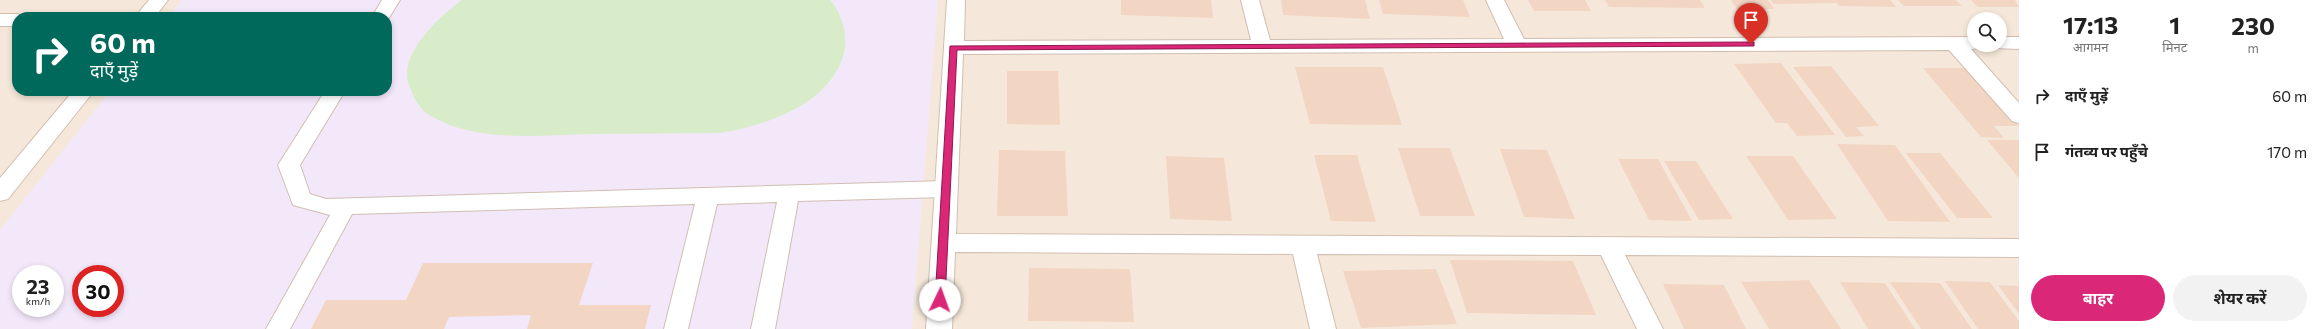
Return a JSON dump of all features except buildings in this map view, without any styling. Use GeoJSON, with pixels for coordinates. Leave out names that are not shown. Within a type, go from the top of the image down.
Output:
{"type":"FeatureCollection","features":[{"type":"Feature","properties":{"kind":"street"},"geometry":{"type":"LineString","coordinates":[[150,12],[159,0]]}},
{"type":"Feature","properties":{"kind":"street"},"geometry":{"type":"LineString","coordinates":[[939,329],[956,0]]}},
{"type":"Feature","properties":{"kind":"street"},"geometry":{"type":"LineString","coordinates":[[1250,0],[1262,46]]}},
{"type":"Feature","properties":{"kind":"street"},"geometry":{"type":"LineString","coordinates":[[1495,0],[1517,46]]}},
{"type":"Feature","properties":{"kind":"street"},"geometry":{"type":"LineString","coordinates":[[0,20],[12,20]]}},
{"type":"Feature","properties":{"kind":"street"},"geometry":{"type":"LineString","coordinates":[[953,48],[1967,43]]}},
{"type":"Feature","properties":{"kind":"street"},"geometry":{"type":"LineString","coordinates":[[2007,43],[2019,43]]}},
{"type":"Feature","properties":{"kind":"street"},"geometry":{"type":"LineString","coordinates":[[1954,44],[2019,116]]}},
{"type":"Feature","properties":{"kind":"street"},"geometry":{"type":"LineString","coordinates":[[0,193],[80,96]]}},
{"type":"Feature","properties":{"kind":"street"},"geometry":{"type":"LineString","coordinates":[[943,243],[2019,248]]}},
{"type":"Feature","properties":{"kind":"street"},"geometry":{"type":"LineString","coordinates":[[1303,245],[1323,329]]}},
{"type":"Feature","properties":{"kind":"street"},"geometry":{"type":"LineString","coordinates":[[1608,246],[1650,329]]}},
{"type":"Feature","properties":{"kind":"lane"},"geometry":{"type":"LineString","coordinates":[[384,12],[392,0]]}},
{"type":"Feature","properties":{"kind":"lane"},"geometry":{"type":"LineString","coordinates":[[332,96],[289,165],[301,199],[326,207],[946,189]]}},
{"type":"Feature","properties":{"kind":"lane"},"geometry":{"type":"LineString","coordinates":[[763,329],[789,194]]}},
{"type":"Feature","properties":{"kind":"lane"},"geometry":{"type":"LineString","coordinates":[[676,329],[708,196]]}},
{"type":"Feature","properties":{"kind":"lane"},"geometry":{"type":"LineString","coordinates":[[278,329],[346,206]]}},
{"type":"Feature","properties":{"kind":"shaded area"},"geometry":{"type":"Polygon","coordinates":[[[0,0],[2019,0],[2019,329],[0,329],[0,0]]]}},
{"type":"Feature","properties":{"kind":"shaded area"},"geometry":{"type":"Polygon","coordinates":[[[182,0],[938,0],[912,329],[0,329],[0,230],[106,96],[392,96],[392,12],[173,12],[182,0]]]}},
{"type":"Feature","properties":{"kind":"green space"},"geometry":{"type":"Polygon","coordinates":[[[462,0],[830,0],[837,10],[842,22],[845,35],[845,48],[839,67],[828,83],[814,97],[797,108],[778,117],[739,129],[720,133],[528,136],[485,134],[465,130],[445,123],[426,113],[417,103],[408,82],[407,70],[410,59],[416,47],[424,35],[462,0]]]}},
{"type":"Feature","properties":{"kind":"route"},"geometry":{"type":"LineString","coordinates":[[940,300],[953,48],[1751,44]]}}]}
